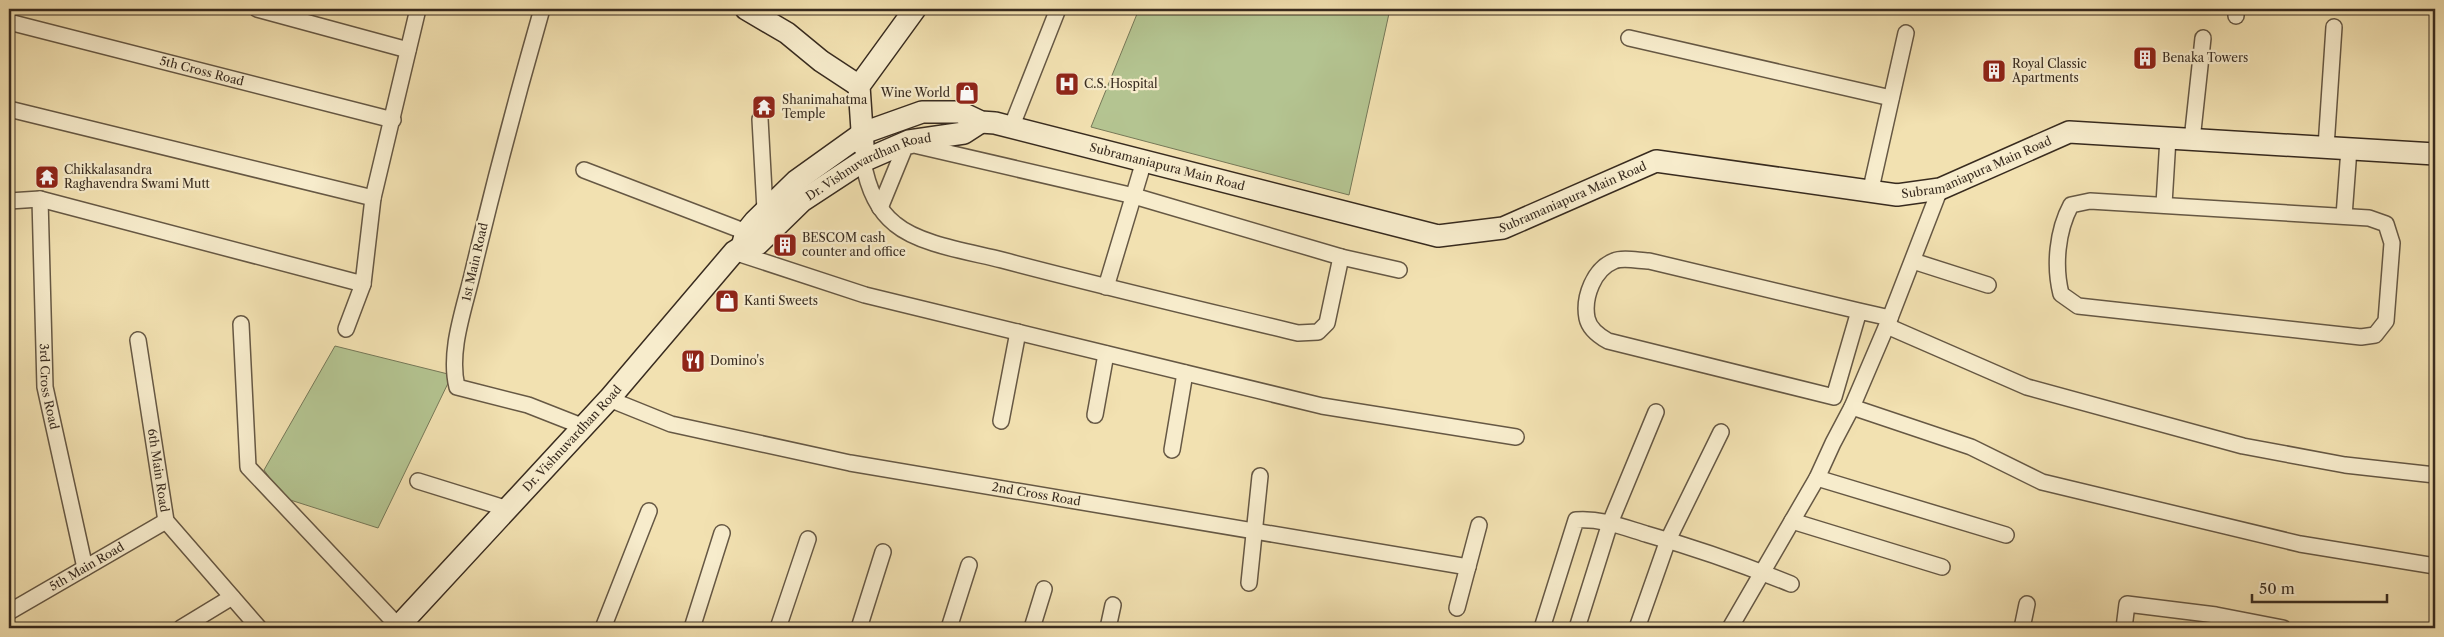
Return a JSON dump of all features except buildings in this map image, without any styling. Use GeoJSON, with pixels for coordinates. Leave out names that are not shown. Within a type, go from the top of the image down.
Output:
{"type":"FeatureCollection","features":[{"type":"Feature","properties":{"kind":"main road"},"geometry":{"type":"LineString","coordinates":[[746,9],[780,29],[821,61],[859,86]]}},
{"type":"Feature","properties":{"kind":"main road"},"geometry":{"type":"LineString","coordinates":[[863,161],[859,86],[915,9]]}},
{"type":"Feature","properties":{"kind":"main road","name":"Subramaniapura Main Road"},"geometry":{"type":"LineString","coordinates":[[863,133],[922,112],[960,112],[981,122],[995,123],[1438,236],[1503,228],[1656,160],[1897,196],[1940,189],[2069,132],[2435,153]]}},
{"type":"Feature","properties":{"kind":"main road","name":"Dr. Vishnuvardhan Road"},"geometry":{"type":"LineString","coordinates":[[741,244],[758,244],[802,201],[863,161],[909,141],[964,133],[981,122]]}},
{"type":"Feature","properties":{"kind":"main road","name":"Dr. Vishnuvardhan Road"},"geometry":{"type":"LineString","coordinates":[[398,628],[609,399],[741,244],[765,210],[796,180],[863,133]]}},
{"type":"Feature","properties":{"kind":"street"},"geometry":{"type":"LineString","coordinates":[[257,9],[408,50]]}},
{"type":"Feature","properties":{"kind":"street"},"geometry":{"type":"LineString","coordinates":[[346,329],[363,284],[374,198],[418,9]]}},
{"type":"Feature","properties":{"kind":"street","name":"1st Main Road"},"geometry":{"type":"LineString","coordinates":[[542,9],[492,188],[457,341],[455,378],[457,387],[528,405],[584,427]]}},
{"type":"Feature","properties":{"kind":"street"},"geometry":{"type":"LineString","coordinates":[[1011,128],[1058,9]]}},
{"type":"Feature","properties":{"kind":"street","name":"5th Cross Road"},"geometry":{"type":"LineString","coordinates":[[11,20],[393,120]]}},
{"type":"Feature","properties":{"kind":"street"},"geometry":{"type":"LineString","coordinates":[[2326,147],[2334,27]]}},
{"type":"Feature","properties":{"kind":"street"},"geometry":{"type":"LineString","coordinates":[[1870,193],[1906,32]]}},
{"type":"Feature","properties":{"kind":"street"},"geometry":{"type":"LineString","coordinates":[[1629,38],[1891,98]]}},
{"type":"Feature","properties":{"kind":"street"},"geometry":{"type":"LineString","coordinates":[[2192,140],[2203,38]]}},
{"type":"Feature","properties":{"kind":"street"},"geometry":{"type":"LineString","coordinates":[[9,109],[374,198]]}},
{"type":"Feature","properties":{"kind":"street"},"geometry":{"type":"LineString","coordinates":[[760,119],[765,210]]}},
{"type":"Feature","properties":{"kind":"street"},"geometry":{"type":"LineString","coordinates":[[2164,204],[2168,138]]}},
{"type":"Feature","properties":{"kind":"street"},"geometry":{"type":"LineString","coordinates":[[880,208],[905,147],[914,145],[1134,196],[1341,257],[1399,270]]}},
{"type":"Feature","properties":{"kind":"street"},"geometry":{"type":"LineString","coordinates":[[2344,216],[2349,149]]}},
{"type":"Feature","properties":{"kind":"street"},"geometry":{"type":"LineString","coordinates":[[863,161],[866,179],[880,208],[894,224],[925,240],[1106,287],[1298,333],[1318,332],[1328,323],[1341,257]]}},
{"type":"Feature","properties":{"kind":"street"},"geometry":{"type":"LineString","coordinates":[[1106,287],[1144,162]]}},
{"type":"Feature","properties":{"kind":"street"},"geometry":{"type":"LineString","coordinates":[[584,170],[741,244],[865,295],[1322,406],[1516,438]]}},
{"type":"Feature","properties":{"kind":"street"},"geometry":{"type":"LineString","coordinates":[[1730,628],[1817,478],[1833,442],[1852,407],[1889,322],[1940,189]]}},
{"type":"Feature","properties":{"kind":"street"},"geometry":{"type":"LineString","coordinates":[[9,201],[40,199],[363,284]]}},
{"type":"Feature","properties":{"kind":"street","name":"3rd Cross Road"},"geometry":{"type":"LineString","coordinates":[[40,199],[45,387],[85,568]]}},
{"type":"Feature","properties":{"kind":"street"},"geometry":{"type":"LineString","coordinates":[[2090,200],[2164,204],[2369,218],[2386,224],[2392,243],[2386,321],[2375,335],[2361,337],[2078,306],[2061,294],[2057,278],[2062,222],[2071,205],[2090,200]]}},
{"type":"Feature","properties":{"kind":"street"},"geometry":{"type":"LineString","coordinates":[[1859,311],[1834,397],[1608,341],[1596,333],[1587,318],[1590,288],[1598,272],[1615,260],[1650,261],[1859,311],[1889,322],[2027,387],[2234,444],[2345,465],[2435,475]]}},
{"type":"Feature","properties":{"kind":"street"},"geometry":{"type":"LineString","coordinates":[[1913,260],[1988,285]]}},
{"type":"Feature","properties":{"kind":"street"},"geometry":{"type":"LineString","coordinates":[[241,324],[248,467],[398,628]]}},
{"type":"Feature","properties":{"kind":"street"},"geometry":{"type":"LineString","coordinates":[[1001,421],[1018,332]]}},
{"type":"Feature","properties":{"kind":"street","name":"6th Main Road"},"geometry":{"type":"LineString","coordinates":[[138,340],[166,521],[259,628]]}},
{"type":"Feature","properties":{"kind":"street"},"geometry":{"type":"LineString","coordinates":[[1095,415],[1106,354]]}},
{"type":"Feature","properties":{"kind":"street"},"geometry":{"type":"LineString","coordinates":[[1172,450],[1186,373]]}},
{"type":"Feature","properties":{"kind":"street","name":"2nd Cross Road"},"geometry":{"type":"LineString","coordinates":[[609,399],[672,424],[850,464],[1253,529],[1468,567]]}},
{"type":"Feature","properties":{"kind":"street"},"geometry":{"type":"LineString","coordinates":[[1852,407],[1971,447],[2042,482],[2300,544],[2435,566]]}},
{"type":"Feature","properties":{"kind":"street"},"geometry":{"type":"LineString","coordinates":[[1577,628],[1610,523],[1656,412]]}},
{"type":"Feature","properties":{"kind":"street"},"geometry":{"type":"LineString","coordinates":[[1636,628],[1668,540],[1721,432]]}},
{"type":"Feature","properties":{"kind":"street"},"geometry":{"type":"LineString","coordinates":[[1249,583],[1253,529],[1260,476]]}},
{"type":"Feature","properties":{"kind":"street"},"geometry":{"type":"LineString","coordinates":[[1817,478],[2006,535]]}},
{"type":"Feature","properties":{"kind":"street"},"geometry":{"type":"LineString","coordinates":[[418,481],[508,509]]}},
{"type":"Feature","properties":{"kind":"street"},"geometry":{"type":"LineString","coordinates":[[603,628],[649,511]]}},
{"type":"Feature","properties":{"kind":"street"},"geometry":{"type":"LineString","coordinates":[[1542,628],[1576,520],[1594,519],[1668,540],[1762,572],[1791,584]]}},
{"type":"Feature","properties":{"kind":"street","name":"5th Main Road"},"geometry":{"type":"LineString","coordinates":[[9,612],[166,521]]}},
{"type":"Feature","properties":{"kind":"street"},"geometry":{"type":"LineString","coordinates":[[1792,521],[1942,567]]}},
{"type":"Feature","properties":{"kind":"street"},"geometry":{"type":"LineString","coordinates":[[1457,608],[1479,525]]}},
{"type":"Feature","properties":{"kind":"street"},"geometry":{"type":"LineString","coordinates":[[692,628],[722,533]]}},
{"type":"Feature","properties":{"kind":"street"},"geometry":{"type":"LineString","coordinates":[[778,628],[808,539]]}},
{"type":"Feature","properties":{"kind":"street"},"geometry":{"type":"LineString","coordinates":[[859,628],[883,552]]}},
{"type":"Feature","properties":{"kind":"street"},"geometry":{"type":"LineString","coordinates":[[949,628],[969,565]]}},
{"type":"Feature","properties":{"kind":"street"},"geometry":{"type":"LineString","coordinates":[[1032,628],[1044,589]]}},
{"type":"Feature","properties":{"kind":"street"},"geometry":{"type":"LineString","coordinates":[[181,628],[232,596]]}},
{"type":"Feature","properties":{"kind":"street"},"geometry":{"type":"LineString","coordinates":[[2022,628],[2027,604]]}},
{"type":"Feature","properties":{"kind":"street"},"geometry":{"type":"LineString","coordinates":[[2124,628],[2128,604],[2215,622],[2283,628]]}},
{"type":"Feature","properties":{"kind":"street"},"geometry":{"type":"LineString","coordinates":[[1108,628],[1114,605]]}},
{"type":"Feature","properties":{"kind":"green space"},"geometry":{"type":"Polygon","coordinates":[[[1139,9],[1390,9],[1349,195],[1091,127],[1139,9]]]}},
{"type":"Feature","properties":{"kind":"green space"},"geometry":{"type":"Polygon","coordinates":[[[335,346],[452,375],[378,528],[284,498],[264,470],[335,346]]]}},
{"type":"Feature","properties":{"kind":"place","name":"Benaka Towers"},"geometry":{"type":"Point","coordinates":[2145,58]}},
{"type":"Feature","properties":{"kind":"place","name":"Royal Classic Apartments"},"geometry":{"type":"Point","coordinates":[1994,71]}},
{"type":"Feature","properties":{"kind":"place","name":"C.S. Hospital"},"geometry":{"type":"Point","coordinates":[1067,84]}},
{"type":"Feature","properties":{"kind":"place","name":"Wine World"},"geometry":{"type":"Point","coordinates":[967,93]}},
{"type":"Feature","properties":{"kind":"place","name":"Shanimahatma Temple"},"geometry":{"type":"Point","coordinates":[764,107]}},
{"type":"Feature","properties":{"kind":"place","name":"Chikkalasandra Raghavendra Swami Mutt"},"geometry":{"type":"Point","coordinates":[47,177]}},
{"type":"Feature","properties":{"kind":"place","name":"BESCOM cash counter and office"},"geometry":{"type":"Point","coordinates":[785,245]}},
{"type":"Feature","properties":{"kind":"place","name":"Kanti Sweets"},"geometry":{"type":"Point","coordinates":[727,301]}},
{"type":"Feature","properties":{"kind":"place","name":"Domino's"},"geometry":{"type":"Point","coordinates":[693,361]}}]}
